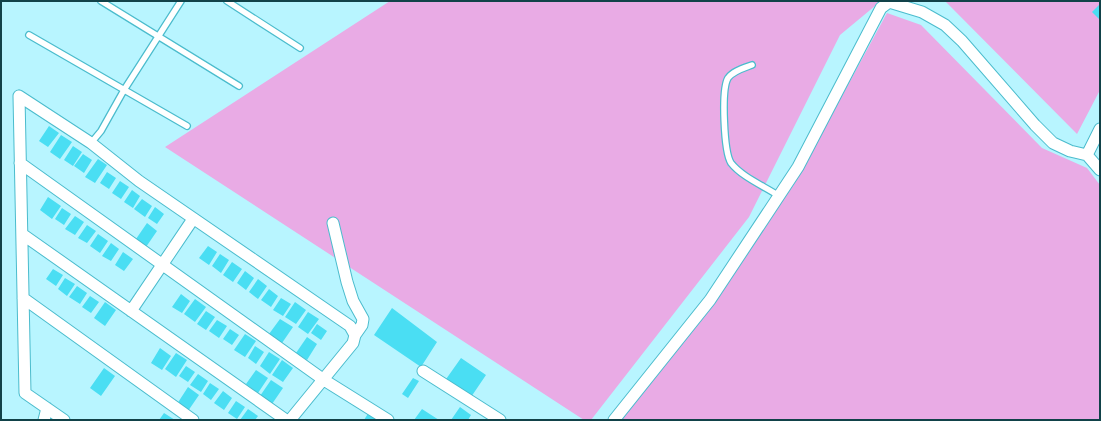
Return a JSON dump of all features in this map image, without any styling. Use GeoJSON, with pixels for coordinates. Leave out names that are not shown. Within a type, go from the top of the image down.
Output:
{"type":"FeatureCollection","features":[{"type":"Feature","properties":{"kind":"street"},"geometry":{"type":"LineString","coordinates":[[614,420],[710,300],[798,167],[881,8],[888,1],[922,12],[945,25],[962,41],[1035,125],[1053,143],[1070,151],[1087,155],[1100,170]]}},
{"type":"Feature","properties":{"kind":"street"},"geometry":{"type":"LineString","coordinates":[[64,420],[25,393],[19,96],[91,143],[139,181],[350,326],[355,335]]}},
{"type":"Feature","properties":{"kind":"street"},"geometry":{"type":"LineString","coordinates":[[1087,155],[1100,129]]}},
{"type":"Feature","properties":{"kind":"street"},"geometry":{"type":"LineString","coordinates":[[20,163],[324,380],[388,420]]}},
{"type":"Feature","properties":{"kind":"street"},"geometry":{"type":"LineString","coordinates":[[132,311],[193,219]]}},
{"type":"Feature","properties":{"kind":"street"},"geometry":{"type":"LineString","coordinates":[[290,420],[353,343],[355,335],[362,324],[363,319],[353,300],[347,282],[333,223]]}},
{"type":"Feature","properties":{"kind":"street"},"geometry":{"type":"LineString","coordinates":[[22,234],[286,420]]}},
{"type":"Feature","properties":{"kind":"street"},"geometry":{"type":"LineString","coordinates":[[23,298],[193,420]]}},
{"type":"Feature","properties":{"kind":"street"},"geometry":{"type":"LineString","coordinates":[[423,371],[500,420]]}},
{"type":"Feature","properties":{"kind":"street"},"geometry":{"type":"LineString","coordinates":[[44,420],[47,408]]}},
{"type":"Feature","properties":{"kind":"lane"},"geometry":{"type":"LineString","coordinates":[[101,1],[239,86]]}},
{"type":"Feature","properties":{"kind":"lane"},"geometry":{"type":"LineString","coordinates":[[91,143],[101,131],[124,90],[181,1]]}},
{"type":"Feature","properties":{"kind":"lane"},"geometry":{"type":"LineString","coordinates":[[226,1],[300,48]]}},
{"type":"Feature","properties":{"kind":"lane"},"geometry":{"type":"LineString","coordinates":[[29,35],[187,126]]}},
{"type":"Feature","properties":{"kind":"lane"},"geometry":{"type":"LineString","coordinates":[[752,65],[736,72],[728,78],[725,89],[726,151],[730,161],[737,169],[779,196]]}},
{"type":"Feature","properties":{"kind":"shaded area"},"geometry":{"type":"Polygon","coordinates":[[[390,1],[881,1],[840,35],[749,217],[591,420],[584,420],[165,147],[390,1]]]}},
{"type":"Feature","properties":{"kind":"shaded area"},"geometry":{"type":"Polygon","coordinates":[[[945,1],[1100,1],[1100,90],[1077,134],[945,1]]]}},
{"type":"Feature","properties":{"kind":"shaded area"},"geometry":{"type":"Polygon","coordinates":[[[887,13],[921,25],[1042,148],[1087,168],[1100,185],[1100,420],[620,420],[793,186],[887,13]]]}},
{"type":"Feature","properties":{"kind":"building"},"geometry":{"type":"Polygon","coordinates":[[[1100,4],[1100,20],[1092,12],[1100,4]]]}},
{"type":"Feature","properties":{"kind":"building"},"geometry":{"type":"Polygon","coordinates":[[[49,126],[59,133],[48,147],[39,141],[49,126]]]}},
{"type":"Feature","properties":{"kind":"building"},"geometry":{"type":"Polygon","coordinates":[[[61,135],[72,142],[60,159],[50,152],[61,135]]]}},
{"type":"Feature","properties":{"kind":"building"},"geometry":{"type":"Polygon","coordinates":[[[73,146],[82,152],[73,166],[64,160],[73,146]]]}},
{"type":"Feature","properties":{"kind":"building"},"geometry":{"type":"Polygon","coordinates":[[[83,154],[92,160],[84,173],[74,166],[83,154]]]}},
{"type":"Feature","properties":{"kind":"building"},"geometry":{"type":"Polygon","coordinates":[[[98,159],[107,165],[95,183],[85,177],[98,159]]]}},
{"type":"Feature","properties":{"kind":"building"},"geometry":{"type":"Polygon","coordinates":[[[107,172],[116,178],[109,189],[100,183],[107,172]]]}},
{"type":"Feature","properties":{"kind":"building"},"geometry":{"type":"Polygon","coordinates":[[[120,181],[129,187],[121,199],[112,193],[120,181]]]}},
{"type":"Feature","properties":{"kind":"building"},"geometry":{"type":"Polygon","coordinates":[[[132,190],[140,196],[133,208],[124,202],[132,190]]]}},
{"type":"Feature","properties":{"kind":"building"},"geometry":{"type":"Polygon","coordinates":[[[48,197],[61,206],[52,219],[40,210],[48,197]]]}},
{"type":"Feature","properties":{"kind":"building"},"geometry":{"type":"Polygon","coordinates":[[[142,199],[152,206],[145,217],[134,209],[142,199]]]}},
{"type":"Feature","properties":{"kind":"building"},"geometry":{"type":"Polygon","coordinates":[[[155,207],[164,214],[157,224],[148,218],[155,207]]]}},
{"type":"Feature","properties":{"kind":"building"},"geometry":{"type":"Polygon","coordinates":[[[62,208],[71,214],[64,225],[55,219],[62,208]]]}},
{"type":"Feature","properties":{"kind":"building"},"geometry":{"type":"Polygon","coordinates":[[[75,216],[84,222],[75,235],[65,229],[75,216]]]}},
{"type":"Feature","properties":{"kind":"building"},"geometry":{"type":"Polygon","coordinates":[[[147,223],[157,231],[146,247],[136,239],[147,223]]]}},
{"type":"Feature","properties":{"kind":"building"},"geometry":{"type":"Polygon","coordinates":[[[87,225],[96,231],[87,243],[78,238],[87,225]]]}},
{"type":"Feature","properties":{"kind":"building"},"geometry":{"type":"Polygon","coordinates":[[[98,234],[108,241],[100,253],[90,246],[98,234]]]}},
{"type":"Feature","properties":{"kind":"building"},"geometry":{"type":"Polygon","coordinates":[[[111,243],[119,249],[111,261],[102,256],[111,243]]]}},
{"type":"Feature","properties":{"kind":"building"},"geometry":{"type":"Polygon","coordinates":[[[208,246],[217,252],[209,265],[199,258],[208,246]]]}},
{"type":"Feature","properties":{"kind":"building"},"geometry":{"type":"Polygon","coordinates":[[[123,252],[133,259],[124,271],[115,265],[123,252]]]}},
{"type":"Feature","properties":{"kind":"building"},"geometry":{"type":"Polygon","coordinates":[[[220,254],[229,260],[221,273],[212,266],[220,254]]]}},
{"type":"Feature","properties":{"kind":"building"},"geometry":{"type":"Polygon","coordinates":[[[232,262],[242,269],[233,282],[223,275],[232,262]]]}},
{"type":"Feature","properties":{"kind":"building"},"geometry":{"type":"Polygon","coordinates":[[[53,269],[63,275],[56,286],[46,279],[53,269]]]}},
{"type":"Feature","properties":{"kind":"building"},"geometry":{"type":"Polygon","coordinates":[[[245,271],[254,278],[246,290],[237,283],[245,271]]]}},
{"type":"Feature","properties":{"kind":"building"},"geometry":{"type":"Polygon","coordinates":[[[65,278],[75,284],[67,296],[58,289],[65,278]]]}},
{"type":"Feature","properties":{"kind":"building"},"geometry":{"type":"Polygon","coordinates":[[[258,279],[267,286],[258,299],[249,292],[258,279]]]}},
{"type":"Feature","properties":{"kind":"building"},"geometry":{"type":"Polygon","coordinates":[[[77,286],[87,293],[80,304],[69,297],[77,286]]]}},
{"type":"Feature","properties":{"kind":"building"},"geometry":{"type":"Polygon","coordinates":[[[269,289],[278,296],[271,307],[261,300],[269,289]]]}},
{"type":"Feature","properties":{"kind":"building"},"geometry":{"type":"Polygon","coordinates":[[[181,294],[190,301],[182,313],[172,307],[181,294]]]}},
{"type":"Feature","properties":{"kind":"building"},"geometry":{"type":"Polygon","coordinates":[[[90,296],[99,302],[91,313],[82,307],[90,296]]]}},
{"type":"Feature","properties":{"kind":"building"},"geometry":{"type":"Polygon","coordinates":[[[281,298],[291,304],[283,316],[273,310],[281,298]]]}},
{"type":"Feature","properties":{"kind":"building"},"geometry":{"type":"Polygon","coordinates":[[[195,299],[206,307],[195,322],[184,314],[195,299]]]}},
{"type":"Feature","properties":{"kind":"building"},"geometry":{"type":"Polygon","coordinates":[[[105,302],[116,310],[105,326],[94,318],[105,302]]]}},
{"type":"Feature","properties":{"kind":"building"},"geometry":{"type":"Polygon","coordinates":[[[295,302],[306,310],[296,324],[285,317],[295,302]]]}},
{"type":"Feature","properties":{"kind":"building"},"geometry":{"type":"Polygon","coordinates":[[[392,308],[437,342],[421,367],[374,335],[392,308]]]}},
{"type":"Feature","properties":{"kind":"building"},"geometry":{"type":"Polygon","coordinates":[[[206,311],[215,317],[206,330],[197,324],[206,311]]]}},
{"type":"Feature","properties":{"kind":"building"},"geometry":{"type":"Polygon","coordinates":[[[308,312],[319,319],[308,334],[298,327],[308,312]]]}},
{"type":"Feature","properties":{"kind":"building"},"geometry":{"type":"Polygon","coordinates":[[[280,319],[293,327],[282,343],[269,334],[280,319]]]}},
{"type":"Feature","properties":{"kind":"building"},"geometry":{"type":"Polygon","coordinates":[[[217,320],[227,326],[219,338],[209,331],[217,320]]]}},
{"type":"Feature","properties":{"kind":"building"},"geometry":{"type":"Polygon","coordinates":[[[317,324],[327,331],[321,340],[311,333],[317,324]]]}},
{"type":"Feature","properties":{"kind":"building"},"geometry":{"type":"Polygon","coordinates":[[[230,329],[239,335],[232,345],[223,339],[230,329]]]}},
{"type":"Feature","properties":{"kind":"building"},"geometry":{"type":"Polygon","coordinates":[[[245,334],[256,341],[245,357],[234,350],[245,334]]]}},
{"type":"Feature","properties":{"kind":"building"},"geometry":{"type":"Polygon","coordinates":[[[307,337],[317,344],[307,360],[296,353],[307,337]]]}},
{"type":"Feature","properties":{"kind":"building"},"geometry":{"type":"Polygon","coordinates":[[[255,346],[264,352],[256,364],[248,358],[255,346]]]}},
{"type":"Feature","properties":{"kind":"building"},"geometry":{"type":"Polygon","coordinates":[[[160,348],[171,356],[162,370],[151,363],[160,348]]]}},
{"type":"Feature","properties":{"kind":"building"},"geometry":{"type":"Polygon","coordinates":[[[269,352],[280,359],[270,374],[260,366],[269,352]]]}},
{"type":"Feature","properties":{"kind":"building"},"geometry":{"type":"Polygon","coordinates":[[[176,353],[187,360],[176,377],[165,369],[176,353]]]}},
{"type":"Feature","properties":{"kind":"building"},"geometry":{"type":"Polygon","coordinates":[[[461,358],[486,375],[469,400],[444,382],[461,358]]]}},
{"type":"Feature","properties":{"kind":"building"},"geometry":{"type":"Polygon","coordinates":[[[282,360],[293,368],[283,382],[272,375],[282,360]]]}},
{"type":"Feature","properties":{"kind":"building"},"geometry":{"type":"Polygon","coordinates":[[[186,366],[195,372],[188,382],[179,376],[186,366]]]}},
{"type":"Feature","properties":{"kind":"building"},"geometry":{"type":"Polygon","coordinates":[[[104,368],[115,376],[101,396],[90,388],[104,368]]]}},
{"type":"Feature","properties":{"kind":"building"},"geometry":{"type":"Polygon","coordinates":[[[256,370],[268,378],[258,393],[246,384],[256,370]]]}},
{"type":"Feature","properties":{"kind":"building"},"geometry":{"type":"Polygon","coordinates":[[[198,374],[208,381],[201,392],[190,385],[198,374]]]}},
{"type":"Feature","properties":{"kind":"building"},"geometry":{"type":"Polygon","coordinates":[[[413,378],[419,381],[408,398],[402,394],[413,378]]]}},
{"type":"Feature","properties":{"kind":"building"},"geometry":{"type":"Polygon","coordinates":[[[271,380],[283,388],[272,404],[260,396],[271,380]]]}},
{"type":"Feature","properties":{"kind":"building"},"geometry":{"type":"Polygon","coordinates":[[[210,383],[219,389],[211,400],[203,394],[210,383]]]}},
{"type":"Feature","properties":{"kind":"building"},"geometry":{"type":"Polygon","coordinates":[[[188,387],[199,395],[188,411],[177,404],[188,387]]]}},
{"type":"Feature","properties":{"kind":"building"},"geometry":{"type":"Polygon","coordinates":[[[223,391],[232,398],[224,410],[214,403],[223,391]]]}},
{"type":"Feature","properties":{"kind":"building"},"geometry":{"type":"Polygon","coordinates":[[[236,401],[245,407],[237,419],[228,413],[236,401]]]}},
{"type":"Feature","properties":{"kind":"building"},"geometry":{"type":"Polygon","coordinates":[[[460,407],[471,415],[468,420],[451,420],[460,407]]]}},
{"type":"Feature","properties":{"kind":"building"},"geometry":{"type":"Polygon","coordinates":[[[248,409],[258,416],[255,420],[240,420],[248,409]]]}},
{"type":"Feature","properties":{"kind":"building"},"geometry":{"type":"Polygon","coordinates":[[[422,409],[439,420],[414,420],[422,409]]]}},
{"type":"Feature","properties":{"kind":"building"},"geometry":{"type":"Polygon","coordinates":[[[369,412],[381,420],[364,420],[369,412]]]}},
{"type":"Feature","properties":{"kind":"building"},"geometry":{"type":"Polygon","coordinates":[[[164,413],[175,420],[159,420],[164,413]]]}}]}
